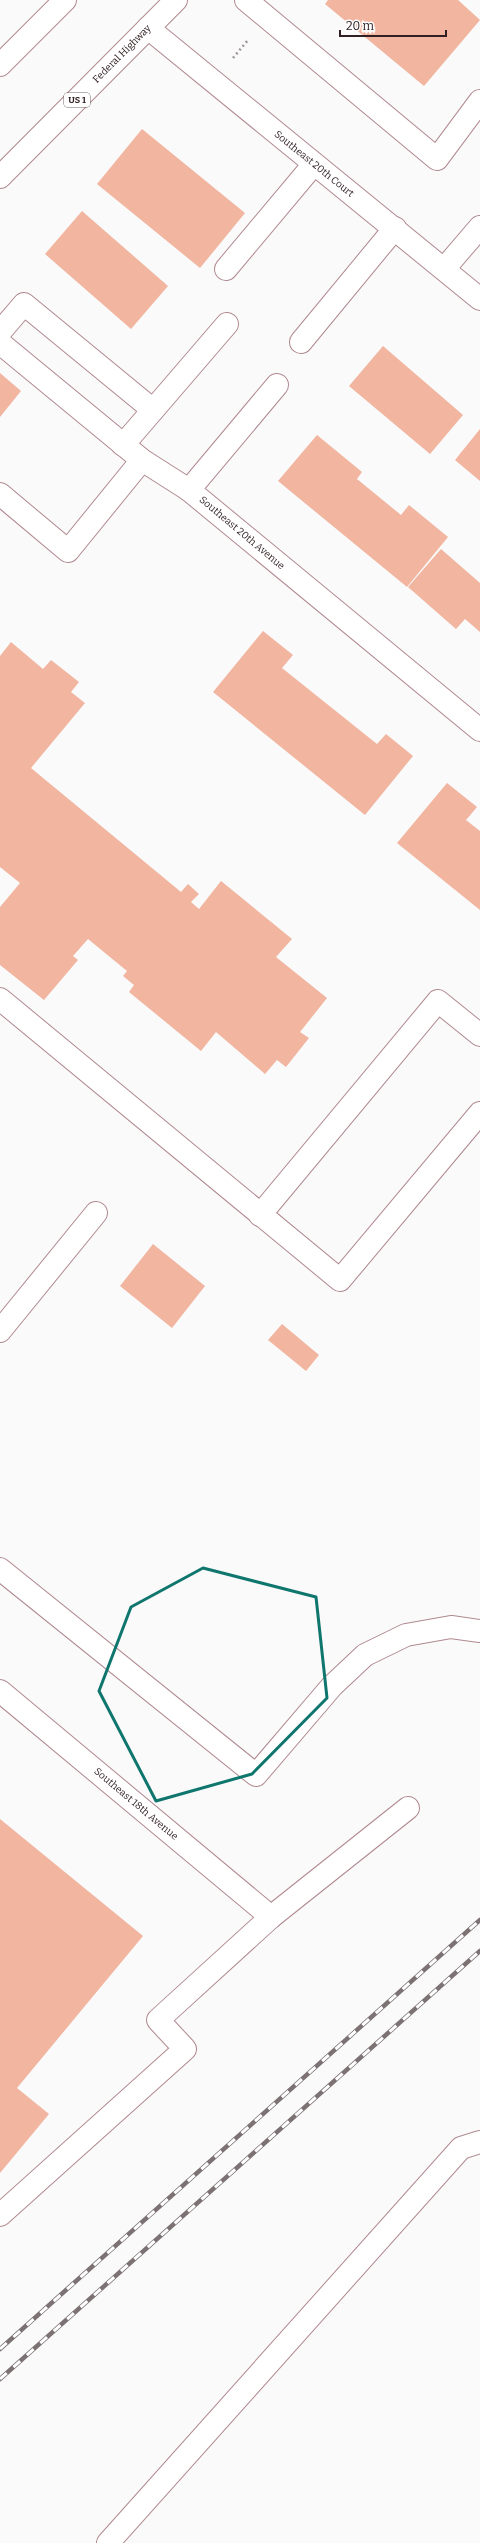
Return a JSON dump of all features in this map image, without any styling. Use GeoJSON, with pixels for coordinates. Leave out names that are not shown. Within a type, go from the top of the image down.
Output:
{"type":"FeatureCollection","features":[{"type":"Feature","properties":{"kind":"street"},"geometry":{"type":"LineString","coordinates":[[0,65],[65,0]]}},
{"type":"Feature","properties":{"kind":"street","name":"Federal Highway"},"geometry":{"type":"LineString","coordinates":[[0,177],[176,0]]}},
{"type":"Feature","properties":{"kind":"street"},"geometry":{"type":"LineString","coordinates":[[246,0],[437,159],[480,101]]}},
{"type":"Feature","properties":{"kind":"street","name":"Southeast 20th Court"},"geometry":{"type":"LineString","coordinates":[[148,28],[314,164],[395,228],[480,299]]}},
{"type":"Feature","properties":{"kind":"street"},"geometry":{"type":"LineString","coordinates":[[226,269],[314,164]]}},
{"type":"Feature","properties":{"kind":"street"},"geometry":{"type":"LineString","coordinates":[[444,269],[480,227]]}},
{"type":"Feature","properties":{"kind":"street"},"geometry":{"type":"LineString","coordinates":[[301,342],[395,228]]}},
{"type":"Feature","properties":{"kind":"street"},"geometry":{"type":"LineString","coordinates":[[0,332],[24,304],[153,410]]}},
{"type":"Feature","properties":{"kind":"street"},"geometry":{"type":"LineString","coordinates":[[123,445],[227,324]]}},
{"type":"Feature","properties":{"kind":"street","name":"Southeast 20th Avenue"},"geometry":{"type":"LineString","coordinates":[[0,343],[142,460],[189,490],[480,730]]}},
{"type":"Feature","properties":{"kind":"street"},"geometry":{"type":"LineString","coordinates":[[189,490],[277,385]]}},
{"type":"Feature","properties":{"kind":"street"},"geometry":{"type":"LineString","coordinates":[[0,494],[68,550],[142,460]]}},
{"type":"Feature","properties":{"kind":"street"},"geometry":{"type":"LineString","coordinates":[[0,999],[340,1280],[480,1113]]}},
{"type":"Feature","properties":{"kind":"street"},"geometry":{"type":"LineString","coordinates":[[260,1215],[438,1001],[480,1035]]}},
{"type":"Feature","properties":{"kind":"street"},"geometry":{"type":"LineString","coordinates":[[0,1331],[96,1213]]}},
{"type":"Feature","properties":{"kind":"street"},"geometry":{"type":"LineString","coordinates":[[0,1569],[256,1775],[332,1686],[365,1655],[406,1635],[451,1627],[480,1631]]}},
{"type":"Feature","properties":{"kind":"street","name":"Southeast 18th Avenue"},"geometry":{"type":"LineString","coordinates":[[0,1691],[271,1917]]}},
{"type":"Feature","properties":{"kind":"street"},"geometry":{"type":"LineString","coordinates":[[0,2215],[185,2048],[158,2020],[271,1917],[408,1808]]}},
{"type":"Feature","properties":{"kind":"street"},"geometry":{"type":"LineString","coordinates":[[108,2543],[461,2148],[480,2142]]}},
{"type":"Feature","properties":{"kind":"path"},"geometry":{"type":"LineString","coordinates":[[233,58],[250,39]]}},
{"type":"Feature","properties":{"kind":"highlighted area"},"geometry":{"type":"Polygon","coordinates":[[[203,1568],[316,1597],[327,1698],[252,1774],[156,1801],[99,1691],[131,1607],[203,1568]]]}},
{"type":"Feature","properties":{"kind":"building"},"geometry":{"type":"Polygon","coordinates":[[[328,0],[458,0],[480,20],[424,86],[325,4],[328,0]]]}},
{"type":"Feature","properties":{"kind":"building"},"geometry":{"type":"Polygon","coordinates":[[[142,129],[245,213],[200,268],[97,184],[142,129]]]}},
{"type":"Feature","properties":{"kind":"building"},"geometry":{"type":"Polygon","coordinates":[[[82,211],[168,286],[131,329],[45,254],[82,211]]]}},
{"type":"Feature","properties":{"kind":"building"},"geometry":{"type":"Polygon","coordinates":[[[383,346],[463,415],[430,454],[349,386],[383,346]]]}},
{"type":"Feature","properties":{"kind":"building"},"geometry":{"type":"Polygon","coordinates":[[[0,373],[21,391],[0,417],[0,373]]]}},
{"type":"Feature","properties":{"kind":"building"},"geometry":{"type":"Polygon","coordinates":[[[480,429],[480,481],[455,460],[480,429]]]}},
{"type":"Feature","properties":{"kind":"building"},"geometry":{"type":"Polygon","coordinates":[[[317,435],[362,472],[357,479],[401,515],[409,505],[448,537],[407,587],[278,481],[317,435]]]}},
{"type":"Feature","properties":{"kind":"building"},"geometry":{"type":"Polygon","coordinates":[[[441,549],[480,583],[480,632],[465,619],[456,629],[408,587],[441,549]]]}},
{"type":"Feature","properties":{"kind":"building"},"geometry":{"type":"Polygon","coordinates":[[[263,631],[293,655],[282,668],[377,744],[386,734],[413,756],[365,815],[213,692],[263,631]]]}},
{"type":"Feature","properties":{"kind":"building"},"geometry":{"type":"Polygon","coordinates":[[[11,642],[43,669],[51,660],[79,682],[71,692],[85,703],[31,768],[181,892],[188,884],[199,894],[191,902],[199,909],[221,881],[292,939],[276,957],[327,998],[300,1032],[309,1038],[286,1067],[277,1060],[265,1074],[216,1032],[201,1051],[129,992],[134,985],[123,976],[127,971],[88,939],[73,956],[78,960],[44,1000],[0,965],[0,907],[20,883],[0,867],[0,656],[11,642]]]}},
{"type":"Feature","properties":{"kind":"building"},"geometry":{"type":"Polygon","coordinates":[[[447,783],[477,807],[466,820],[480,831],[480,910],[397,843],[447,783]]]}},
{"type":"Feature","properties":{"kind":"building"},"geometry":{"type":"Polygon","coordinates":[[[153,1244],[205,1286],[172,1328],[120,1286],[153,1244]]]}},
{"type":"Feature","properties":{"kind":"building"},"geometry":{"type":"Polygon","coordinates":[[[282,1324],[319,1355],[306,1371],[268,1340],[282,1324]]]}},
{"type":"Feature","properties":{"kind":"building"},"geometry":{"type":"Polygon","coordinates":[[[0,1819],[143,1936],[17,2088],[49,2114],[0,2173],[0,1819]]]}},
{"type":"Feature","properties":{"kind":"railway"},"geometry":{"type":"LineString","coordinates":[[0,2349],[480,1920]]}},
{"type":"Feature","properties":{"kind":"railway"},"geometry":{"type":"LineString","coordinates":[[0,2379],[480,1951]]}}]}
